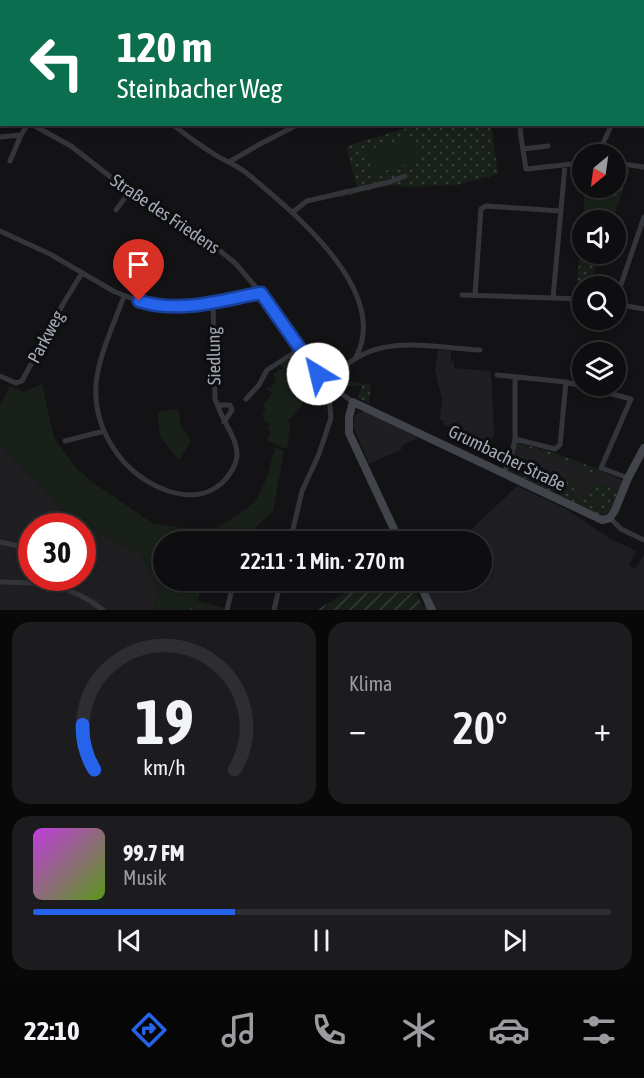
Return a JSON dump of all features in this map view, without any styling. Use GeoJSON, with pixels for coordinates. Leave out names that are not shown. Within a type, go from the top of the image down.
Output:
{"type":"FeatureCollection","features":[{"type":"Feature","properties":{"kind":"street"},"geometry":{"type":"LineString","coordinates":[[10,161],[21,135],[28,126]]}},
{"type":"Feature","properties":{"kind":"street","name":"Straße des Friedens"},"geometry":{"type":"LineString","coordinates":[[34,126],[72,146],[130,191],[208,241],[235,263],[261,293],[328,384],[353,402]]}},
{"type":"Feature","properties":{"kind":"street"},"geometry":{"type":"LineString","coordinates":[[175,126],[214,154],[250,175],[293,212],[342,268],[354,286],[362,313],[363,329],[356,357]]}},
{"type":"Feature","properties":{"kind":"street"},"geometry":{"type":"LineString","coordinates":[[230,162],[295,126]]}},
{"type":"Feature","properties":{"kind":"street"},"geometry":{"type":"LineString","coordinates":[[521,126],[526,169],[572,164]]}},
{"type":"Feature","properties":{"kind":"street"},"geometry":{"type":"LineString","coordinates":[[603,144],[611,126]]}},
{"type":"Feature","properties":{"kind":"street"},"geometry":{"type":"LineString","coordinates":[[0,137],[21,135]]}},
{"type":"Feature","properties":{"kind":"street"},"geometry":{"type":"LineString","coordinates":[[523,149],[548,146]]}},
{"type":"Feature","properties":{"kind":"street"},"geometry":{"type":"LineString","coordinates":[[626,164],[644,166]]}},
{"type":"Feature","properties":{"kind":"street"},"geometry":{"type":"LineString","coordinates":[[553,298],[565,165]]}},
{"type":"Feature","properties":{"kind":"street"},"geometry":{"type":"LineString","coordinates":[[293,212],[307,201],[405,177]]}},
{"type":"Feature","properties":{"kind":"street"},"geometry":{"type":"LineString","coordinates":[[116,210],[130,191]]}},
{"type":"Feature","properties":{"kind":"street"},"geometry":{"type":"LineString","coordinates":[[475,295],[481,209],[486,206],[561,212]]}},
{"type":"Feature","properties":{"kind":"street"},"geometry":{"type":"LineString","coordinates":[[624,276],[644,217]]}},
{"type":"Feature","properties":{"kind":"street"},"geometry":{"type":"LineString","coordinates":[[0,231],[50,254],[124,296],[163,307],[176,308],[261,293]]}},
{"type":"Feature","properties":{"kind":"street","name":"Parkweg"},"geometry":{"type":"LineString","coordinates":[[0,376],[16,382],[22,381],[53,321],[82,273]]}},
{"type":"Feature","properties":{"kind":"street"},"geometry":{"type":"LineString","coordinates":[[462,295],[572,298]]}},
{"type":"Feature","properties":{"kind":"street"},"geometry":{"type":"LineString","coordinates":[[124,296],[102,360],[96,386],[98,413],[104,431],[125,464],[146,480],[180,494],[193,495],[214,490],[230,475],[237,455],[224,422],[232,408],[227,404],[220,405],[219,409]]}},
{"type":"Feature","properties":{"kind":"street","name":"Siedlung"},"geometry":{"type":"LineString","coordinates":[[213,302],[215,399],[224,422]]}},
{"type":"Feature","properties":{"kind":"street"},"geometry":{"type":"LineString","coordinates":[[626,305],[644,309]]}},
{"type":"Feature","properties":{"kind":"street"},"geometry":{"type":"LineString","coordinates":[[293,531],[304,487],[319,454],[331,418],[328,384],[330,378],[356,357],[368,351],[389,346],[420,345],[480,350]]}},
{"type":"Feature","properties":{"kind":"street"},"geometry":{"type":"LineString","coordinates":[[246,399],[259,385],[267,370],[300,349]]}},
{"type":"Feature","properties":{"kind":"street"},"geometry":{"type":"LineString","coordinates":[[497,375],[566,382],[631,399],[601,468],[628,478]]}},
{"type":"Feature","properties":{"kind":"street"},"geometry":{"type":"LineString","coordinates":[[504,473],[515,439],[515,377]]}},
{"type":"Feature","properties":{"kind":"street"},"geometry":{"type":"LineString","coordinates":[[515,439],[558,448],[566,382]]}},
{"type":"Feature","properties":{"kind":"street"},"geometry":{"type":"LineString","coordinates":[[353,402],[349,417],[349,433],[395,531]]}},
{"type":"Feature","properties":{"kind":"street","name":"Grumbacher Straße"},"geometry":{"type":"LineString","coordinates":[[353,402],[602,520],[610,518],[621,529],[644,540]]}},
{"type":"Feature","properties":{"kind":"street"},"geometry":{"type":"LineString","coordinates":[[65,441],[104,431]]}},
{"type":"Feature","properties":{"kind":"street"},"geometry":{"type":"LineString","coordinates":[[610,518],[644,448]]}},
{"type":"Feature","properties":{"kind":"street"},"geometry":{"type":"LineString","coordinates":[[0,542],[18,546]]}},
{"type":"Feature","properties":{"kind":"street"},"geometry":{"type":"LineString","coordinates":[[0,582],[18,581]]}},
{"type":"Feature","properties":{"kind":"street"},"geometry":{"type":"LineString","coordinates":[[73,591],[103,610]]}},
{"type":"Feature","properties":{"kind":"street"},"geometry":{"type":"LineString","coordinates":[[227,610],[231,591]]}},
{"type":"Feature","properties":{"kind":"street"},"geometry":{"type":"LineString","coordinates":[[274,610],[278,591]]}},
{"type":"Feature","properties":{"kind":"street"},"geometry":{"type":"LineString","coordinates":[[423,591],[432,610]]}},
{"type":"Feature","properties":{"kind":"shaded area"},"geometry":{"type":"Polygon","coordinates":[[[406,126],[491,126],[498,174],[457,185],[409,187],[390,185],[338,198],[336,191],[357,187],[346,146],[407,128],[406,126]]]}},
{"type":"Feature","properties":{"kind":"shaded area"},"geometry":{"type":"Polygon","coordinates":[[[414,136],[421,161],[374,174],[367,150],[414,136]]]}},
{"type":"Feature","properties":{"kind":"shaded area"},"geometry":{"type":"Polygon","coordinates":[[[626,169],[630,169],[626,181],[626,169]]]}},
{"type":"Feature","properties":{"kind":"shaded area"},"geometry":{"type":"Polygon","coordinates":[[[584,198],[607,198],[619,202],[616,210],[584,210],[584,198]]]}},
{"type":"Feature","properties":{"kind":"shaded area"},"geometry":{"type":"Polygon","coordinates":[[[607,198],[620,198],[619,202],[607,198]]]}},
{"type":"Feature","properties":{"kind":"shaded area"},"geometry":{"type":"Polygon","coordinates":[[[579,264],[597,264],[592,276],[578,276],[579,264]]]}},
{"type":"Feature","properties":{"kind":"shaded area"},"geometry":{"type":"Polygon","coordinates":[[[438,350],[451,351],[454,368],[491,371],[494,433],[490,447],[461,435],[443,424],[444,421],[440,419],[442,400],[435,370],[438,350]]]}},
{"type":"Feature","properties":{"kind":"shaded area"},"geometry":{"type":"Polygon","coordinates":[[[291,358],[297,358],[316,382],[300,408],[288,421],[290,424],[287,448],[267,440],[271,432],[267,430],[270,424],[265,422],[262,412],[265,412],[263,406],[272,392],[266,389],[271,388],[276,379],[273,374],[283,368],[280,364],[291,358]]]}},
{"type":"Feature","properties":{"kind":"shaded area"},"geometry":{"type":"Polygon","coordinates":[[[336,379],[371,385],[369,403],[357,398],[362,386],[339,386],[343,390],[336,385],[336,379]]]}},
{"type":"Feature","properties":{"kind":"shaded area"},"geometry":{"type":"Polygon","coordinates":[[[42,384],[54,438],[77,469],[99,487],[154,524],[185,528],[217,528],[257,499],[267,477],[275,448],[284,451],[273,511],[251,531],[153,531],[153,580],[140,555],[96,532],[96,513],[65,513],[0,445],[0,406],[10,386],[23,392],[42,384]]]}},
{"type":"Feature","properties":{"kind":"shaded area"},"geometry":{"type":"Polygon","coordinates":[[[178,409],[181,425],[191,442],[179,460],[160,437],[158,412],[178,409]]]}},
{"type":"Feature","properties":{"kind":"shaded area"},"geometry":{"type":"Polygon","coordinates":[[[365,411],[418,438],[401,446],[402,449],[369,464],[353,425],[356,414],[365,411]]]}},
{"type":"Feature","properties":{"kind":"shaded area"},"geometry":{"type":"Polygon","coordinates":[[[517,443],[552,452],[598,469],[592,476],[588,475],[588,469],[530,448],[528,451],[518,445],[515,446],[517,443]]]}},
{"type":"Feature","properties":{"kind":"shaded area"},"geometry":{"type":"Polygon","coordinates":[[[515,444],[577,461],[622,480],[622,486],[607,514],[598,514],[509,471],[515,444]]]}},
{"type":"Feature","properties":{"kind":"shaded area"},"geometry":{"type":"Polygon","coordinates":[[[0,445],[65,513],[18,513],[18,591],[96,591],[96,532],[140,555],[153,580],[153,591],[159,591],[153,610],[0,610],[0,445]]]}},
{"type":"Feature","properties":{"kind":"shaded area"},"geometry":{"type":"Polygon","coordinates":[[[510,465],[514,466],[513,470],[535,480],[538,477],[537,481],[549,484],[550,479],[562,483],[564,476],[577,481],[574,496],[582,499],[587,496],[591,485],[596,482],[612,486],[618,497],[606,513],[593,512],[599,500],[597,498],[591,511],[509,471],[510,465]]]}},
{"type":"Feature","properties":{"kind":"shaded area"},"geometry":{"type":"Polygon","coordinates":[[[517,486],[566,509],[609,538],[636,551],[629,565],[635,569],[644,554],[644,610],[418,610],[431,602],[425,591],[492,591],[492,531],[470,531],[517,486]]]}},
{"type":"Feature","properties":{"kind":"shaded area"},"geometry":{"type":"Polygon","coordinates":[[[159,591],[200,591],[198,601],[224,608],[223,610],[153,610],[159,591]]]}},
{"type":"Feature","properties":{"kind":"shaded area"},"geometry":{"type":"Polygon","coordinates":[[[349,591],[416,591],[423,607],[418,610],[317,610],[349,591]]]}},
{"type":"Feature","properties":{"kind":"route"},"geometry":{"type":"LineString","coordinates":[[139,301],[153,306],[176,308],[261,293],[318,374]]}}]}
